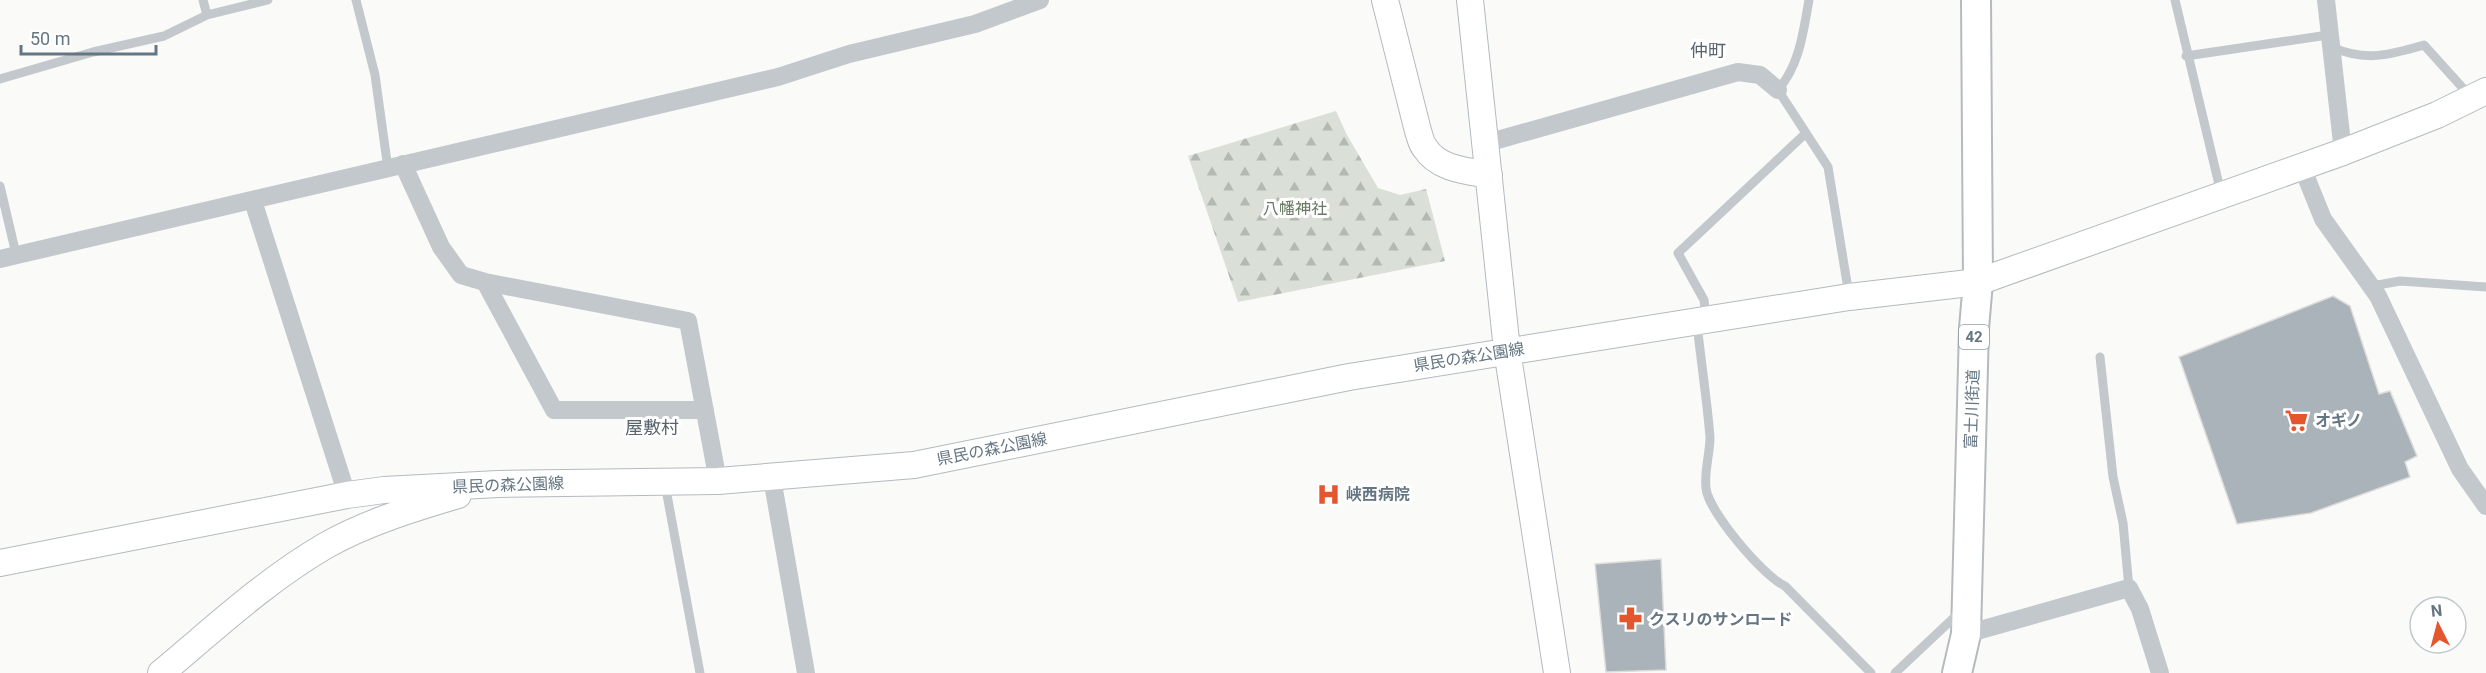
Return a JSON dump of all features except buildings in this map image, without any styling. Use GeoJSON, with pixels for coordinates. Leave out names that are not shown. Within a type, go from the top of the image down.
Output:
{"type":"FeatureCollection","features":[{"type":"Feature","properties":{"kind":"main road"},"geometry":{"type":"LineString","coordinates":[[1385,0],[1418,130],[1425,148],[1437,160],[1453,168],[1489,175]]}},
{"type":"Feature","properties":{"kind":"main road"},"geometry":{"type":"LineString","coordinates":[[1470,0],[1507,350],[1557,673]]}},
{"type":"Feature","properties":{"kind":"main road","name":"富士川街道"},"geometry":{"type":"LineString","coordinates":[[1958,673],[1966,620],[1974,328],[1978,282],[1976,0]]}},
{"type":"Feature","properties":{"kind":"main road","name":"県民の森公園線"},"geometry":{"type":"LineString","coordinates":[[0,562],[346,495],[384,490],[498,484],[718,481],[914,465],[1349,376],[1849,297],[1978,282],[2343,152],[2437,115],[2479,94]]}},
{"type":"Feature","properties":{"kind":"main road"},"geometry":{"type":"LineString","coordinates":[[161,673],[269,583],[326,546],[373,524],[498,484]]}},
{"type":"Feature","properties":{"kind":"street"},"geometry":{"type":"LineString","coordinates":[[2326,0],[2343,152]]}},
{"type":"Feature","properties":{"kind":"street"},"geometry":{"type":"LineString","coordinates":[[8,257],[778,77],[849,54],[975,24],[1033,1]]}},
{"type":"Feature","properties":{"kind":"street"},"geometry":{"type":"LineString","coordinates":[[1486,143],[1738,72],[1760,75],[1778,90]]}},
{"type":"Feature","properties":{"kind":"street"},"geometry":{"type":"LineString","coordinates":[[396,166],[441,247],[461,275],[485,282],[688,321],[718,481]]}},
{"type":"Feature","properties":{"kind":"street"},"geometry":{"type":"LineString","coordinates":[[2302,167],[2323,219],[2379,296],[2460,469],[2486,506]]}},
{"type":"Feature","properties":{"kind":"street"},"geometry":{"type":"LineString","coordinates":[[254,201],[346,495]]}},
{"type":"Feature","properties":{"kind":"street"},"geometry":{"type":"LineString","coordinates":[[485,282],[554,410],[705,410]]}},
{"type":"Feature","properties":{"kind":"street"},"geometry":{"type":"LineString","coordinates":[[772,478],[806,673]]}},
{"type":"Feature","properties":{"kind":"street"},"geometry":{"type":"LineString","coordinates":[[1966,620],[2129,588],[2140,609],[2160,673]]}},
{"type":"Feature","properties":{"kind":"lane"},"geometry":{"type":"LineString","coordinates":[[203,0],[207,15]]}},
{"type":"Feature","properties":{"kind":"lane"},"geometry":{"type":"LineString","coordinates":[[0,80],[93,52],[164,36],[207,15],[268,0]]}},
{"type":"Feature","properties":{"kind":"lane"},"geometry":{"type":"LineString","coordinates":[[356,0],[396,166]]}},
{"type":"Feature","properties":{"kind":"lane"},"geometry":{"type":"LineString","coordinates":[[1809,0],[1801,48],[1789,77],[1778,90],[1828,167],[1849,297]]}},
{"type":"Feature","properties":{"kind":"lane"},"geometry":{"type":"LineString","coordinates":[[2175,0],[2186,56],[2221,195]]}},
{"type":"Feature","properties":{"kind":"lane"},"geometry":{"type":"LineString","coordinates":[[2186,56],[2329,40],[2349,55],[2368,57],[2401,52],[2424,45],[2479,94]]}},
{"type":"Feature","properties":{"kind":"lane"},"geometry":{"type":"LineString","coordinates":[[1806,133],[1678,253],[1704,300],[1702,320],[1710,440],[1706,489],[1723,521],[1753,560],[1774,581],[1785,586],[1871,673]]}},
{"type":"Feature","properties":{"kind":"lane"},"geometry":{"type":"LineString","coordinates":[[0,186],[8,257]]}},
{"type":"Feature","properties":{"kind":"lane"},"geometry":{"type":"LineString","coordinates":[[2372,286],[2400,281],[2486,286]]}},
{"type":"Feature","properties":{"kind":"lane"},"geometry":{"type":"LineString","coordinates":[[2100,357],[2113,477],[2123,523],[2129,588]]}},
{"type":"Feature","properties":{"kind":"lane"},"geometry":{"type":"LineString","coordinates":[[665,482],[700,673]]}},
{"type":"Feature","properties":{"kind":"lane"},"geometry":{"type":"LineString","coordinates":[[1895,673],[1966,620]]}},
{"type":"Feature","properties":{"kind":"green space","name":"八幡神社"},"geometry":{"type":"Polygon","coordinates":[[[1336,111],[1347,135],[1378,188],[1400,195],[1426,189],[1445,261],[1238,302],[1188,156],[1336,111]]]}},
{"type":"Feature","properties":{"kind":"place","name":"オギノ"},"geometry":{"type":"Point","coordinates":[2297,420]}},
{"type":"Feature","properties":{"kind":"place","name":"峡西病院"},"geometry":{"type":"Point","coordinates":[1328,494]}},
{"type":"Feature","properties":{"kind":"place","name":"クスリのサンロード"},"geometry":{"type":"Point","coordinates":[1631,619]}},
{"type":"Feature","properties":{"kind":"district","name":"仲町"},"geometry":{"type":"Point","coordinates":[1708,50]}},
{"type":"Feature","properties":{"kind":"district","name":"屋敷村"},"geometry":{"type":"Point","coordinates":[652,427]}}]}
